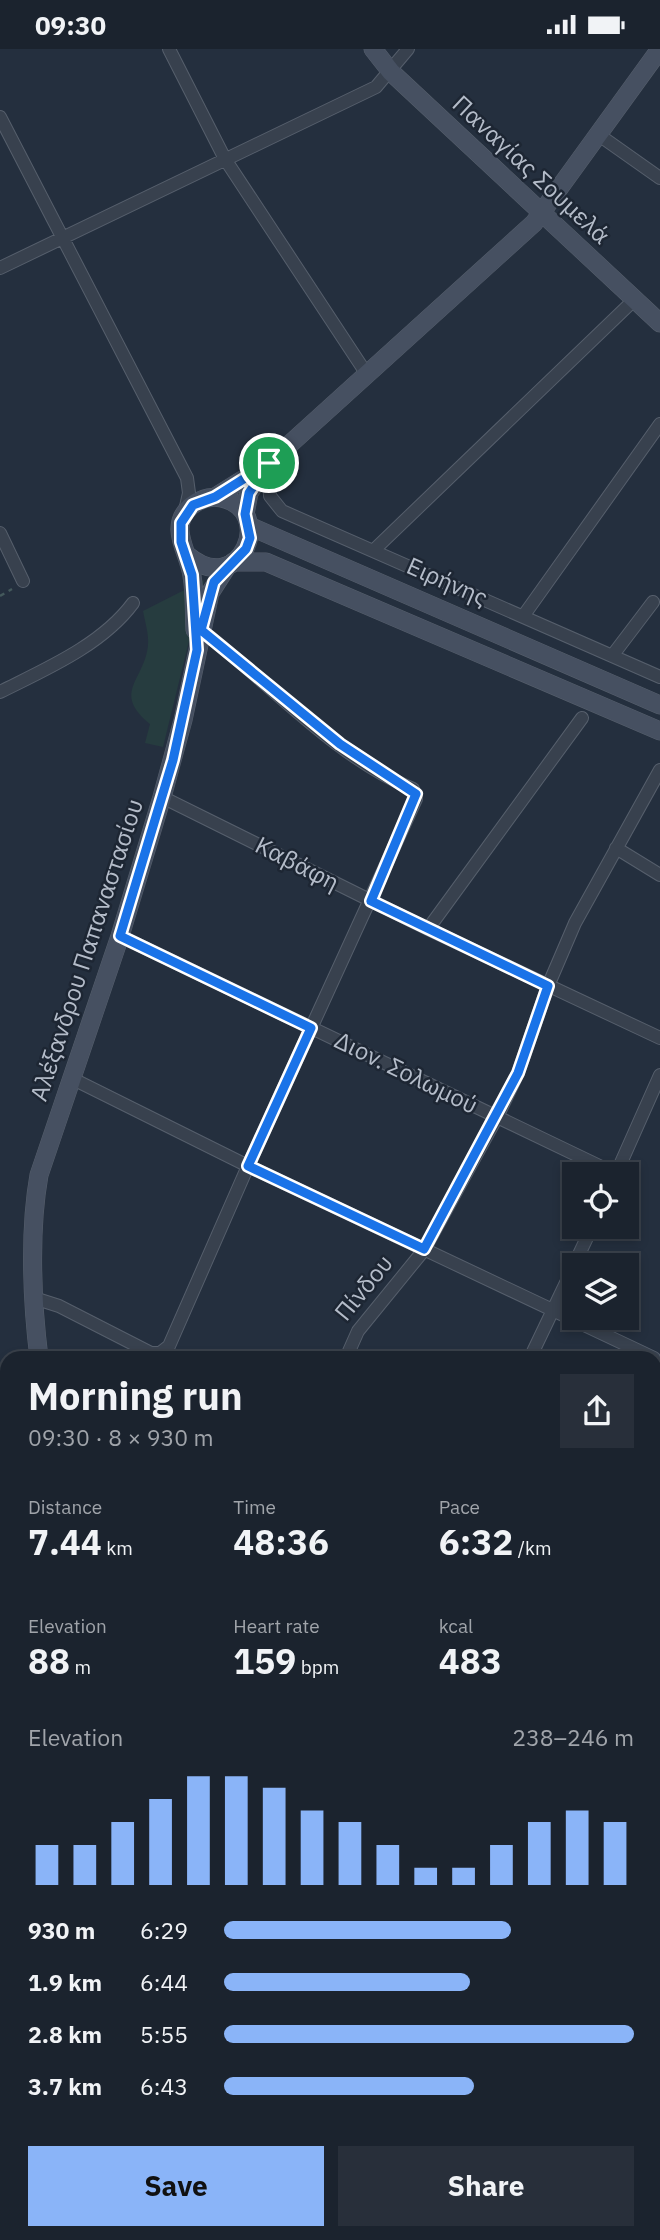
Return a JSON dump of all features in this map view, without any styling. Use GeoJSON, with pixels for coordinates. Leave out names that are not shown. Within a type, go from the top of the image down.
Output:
{"type":"FeatureCollection","features":[{"type":"Feature","properties":{"kind":"street"},"geometry":{"type":"LineString","coordinates":[[169,49],[225,159],[368,376]]}},
{"type":"Feature","properties":{"kind":"street","name":"Παναγίας Σουμελά"},"geometry":{"type":"LineString","coordinates":[[373,49],[391,72],[660,323]]}},
{"type":"Feature","properties":{"kind":"street"},"geometry":{"type":"LineString","coordinates":[[0,268],[376,87],[408,49]]}},
{"type":"Feature","properties":{"kind":"street"},"geometry":{"type":"LineString","coordinates":[[185,513],[203,499],[215,497],[269,463],[368,376],[543,214],[660,49]]}},
{"type":"Feature","properties":{"kind":"street"},"geometry":{"type":"LineString","coordinates":[[0,117],[187,478],[189,493],[179,534],[192,575],[197,650]]}},
{"type":"Feature","properties":{"kind":"street"},"geometry":{"type":"LineString","coordinates":[[599,135],[660,178]]}},
{"type":"Feature","properties":{"kind":"street"},"geometry":{"type":"LineString","coordinates":[[374,550],[634,300]]}},
{"type":"Feature","properties":{"kind":"street"},"geometry":{"type":"LineString","coordinates":[[524,615],[660,424]]}},
{"type":"Feature","properties":{"kind":"street"},"geometry":{"type":"LineString","coordinates":[[231,564],[246,549],[249,493],[269,463]]}},
{"type":"Feature","properties":{"kind":"street","name":"Ειρήνης"},"geometry":{"type":"LineString","coordinates":[[269,463],[270,496],[282,511],[660,677]]}},
{"type":"Feature","properties":{"kind":"street"},"geometry":{"type":"LineString","coordinates":[[215,497],[237,505],[247,520],[660,705]]}},
{"type":"Feature","properties":{"kind":"street"},"geometry":{"type":"LineString","coordinates":[[0,533],[23,581]]}},
{"type":"Feature","properties":{"kind":"street"},"geometry":{"type":"LineString","coordinates":[[187,555],[206,567],[266,562],[660,731]]}},
{"type":"Feature","properties":{"kind":"street","name":"Αλέξανδρου Παπαναστασίου"},"geometry":{"type":"LineString","coordinates":[[38,1351],[34,1298],[37,1186],[120,936],[162,797],[183,720],[201,630],[214,582],[231,564]]}},
{"type":"Feature","properties":{"kind":"street"},"geometry":{"type":"LineString","coordinates":[[612,656],[653,602]]}},
{"type":"Feature","properties":{"kind":"street"},"geometry":{"type":"LineString","coordinates":[[0,692],[77,651],[121,619],[133,603]]}},
{"type":"Feature","properties":{"kind":"street"},"geometry":{"type":"LineString","coordinates":[[163,1351],[169,1346],[416,799],[413,789],[382,774],[340,744],[201,630]]}},
{"type":"Feature","properties":{"kind":"street"},"geometry":{"type":"LineString","coordinates":[[429,929],[582,718]]}},
{"type":"Feature","properties":{"kind":"street","name":"Πίνδου"},"geometry":{"type":"LineString","coordinates":[[349,1351],[358,1331],[424,1249],[497,1117],[535,1031],[548,986],[575,923],[660,770]]}},
{"type":"Feature","properties":{"kind":"street","name":"Καβάφη"},"geometry":{"type":"LineString","coordinates":[[162,797],[371,901],[660,1038]]}},
{"type":"Feature","properties":{"kind":"street"},"geometry":{"type":"LineString","coordinates":[[616,848],[660,875]]}},
{"type":"Feature","properties":{"kind":"street","name":"Διον. Σολωμού"},"geometry":{"type":"LineString","coordinates":[[120,936],[591,1162]]}},
{"type":"Feature","properties":{"kind":"street"},"geometry":{"type":"LineString","coordinates":[[621,1162],[660,1075]]}},
{"type":"Feature","properties":{"kind":"street"},"geometry":{"type":"LineString","coordinates":[[71,1078],[248,1166],[639,1351]]}},
{"type":"Feature","properties":{"kind":"street"},"geometry":{"type":"LineString","coordinates":[[534,1351],[562,1293]]}},
{"type":"Feature","properties":{"kind":"street"},"geometry":{"type":"LineString","coordinates":[[34,1298],[59,1306],[147,1351]]}},
{"type":"Feature","properties":{"kind":"green space"},"geometry":{"type":"Polygon","coordinates":[[[204,580],[163,747],[145,743],[150,724],[139,713],[131,694],[148,645],[143,611],[204,580]]]}},
{"type":"Feature","properties":{"kind":"route"},"geometry":{"type":"LineString","coordinates":[[269,463],[249,493],[245,514],[250,538],[246,549],[214,582],[201,630],[359,759],[413,789],[416,799],[371,901],[548,986],[535,1031],[518,1073],[497,1117],[424,1249],[248,1166],[311,1028],[120,936],[173,760],[197,650],[192,575],[179,534],[181,523],[185,513],[193,505],[203,499],[215,497],[269,463]]}}]}
